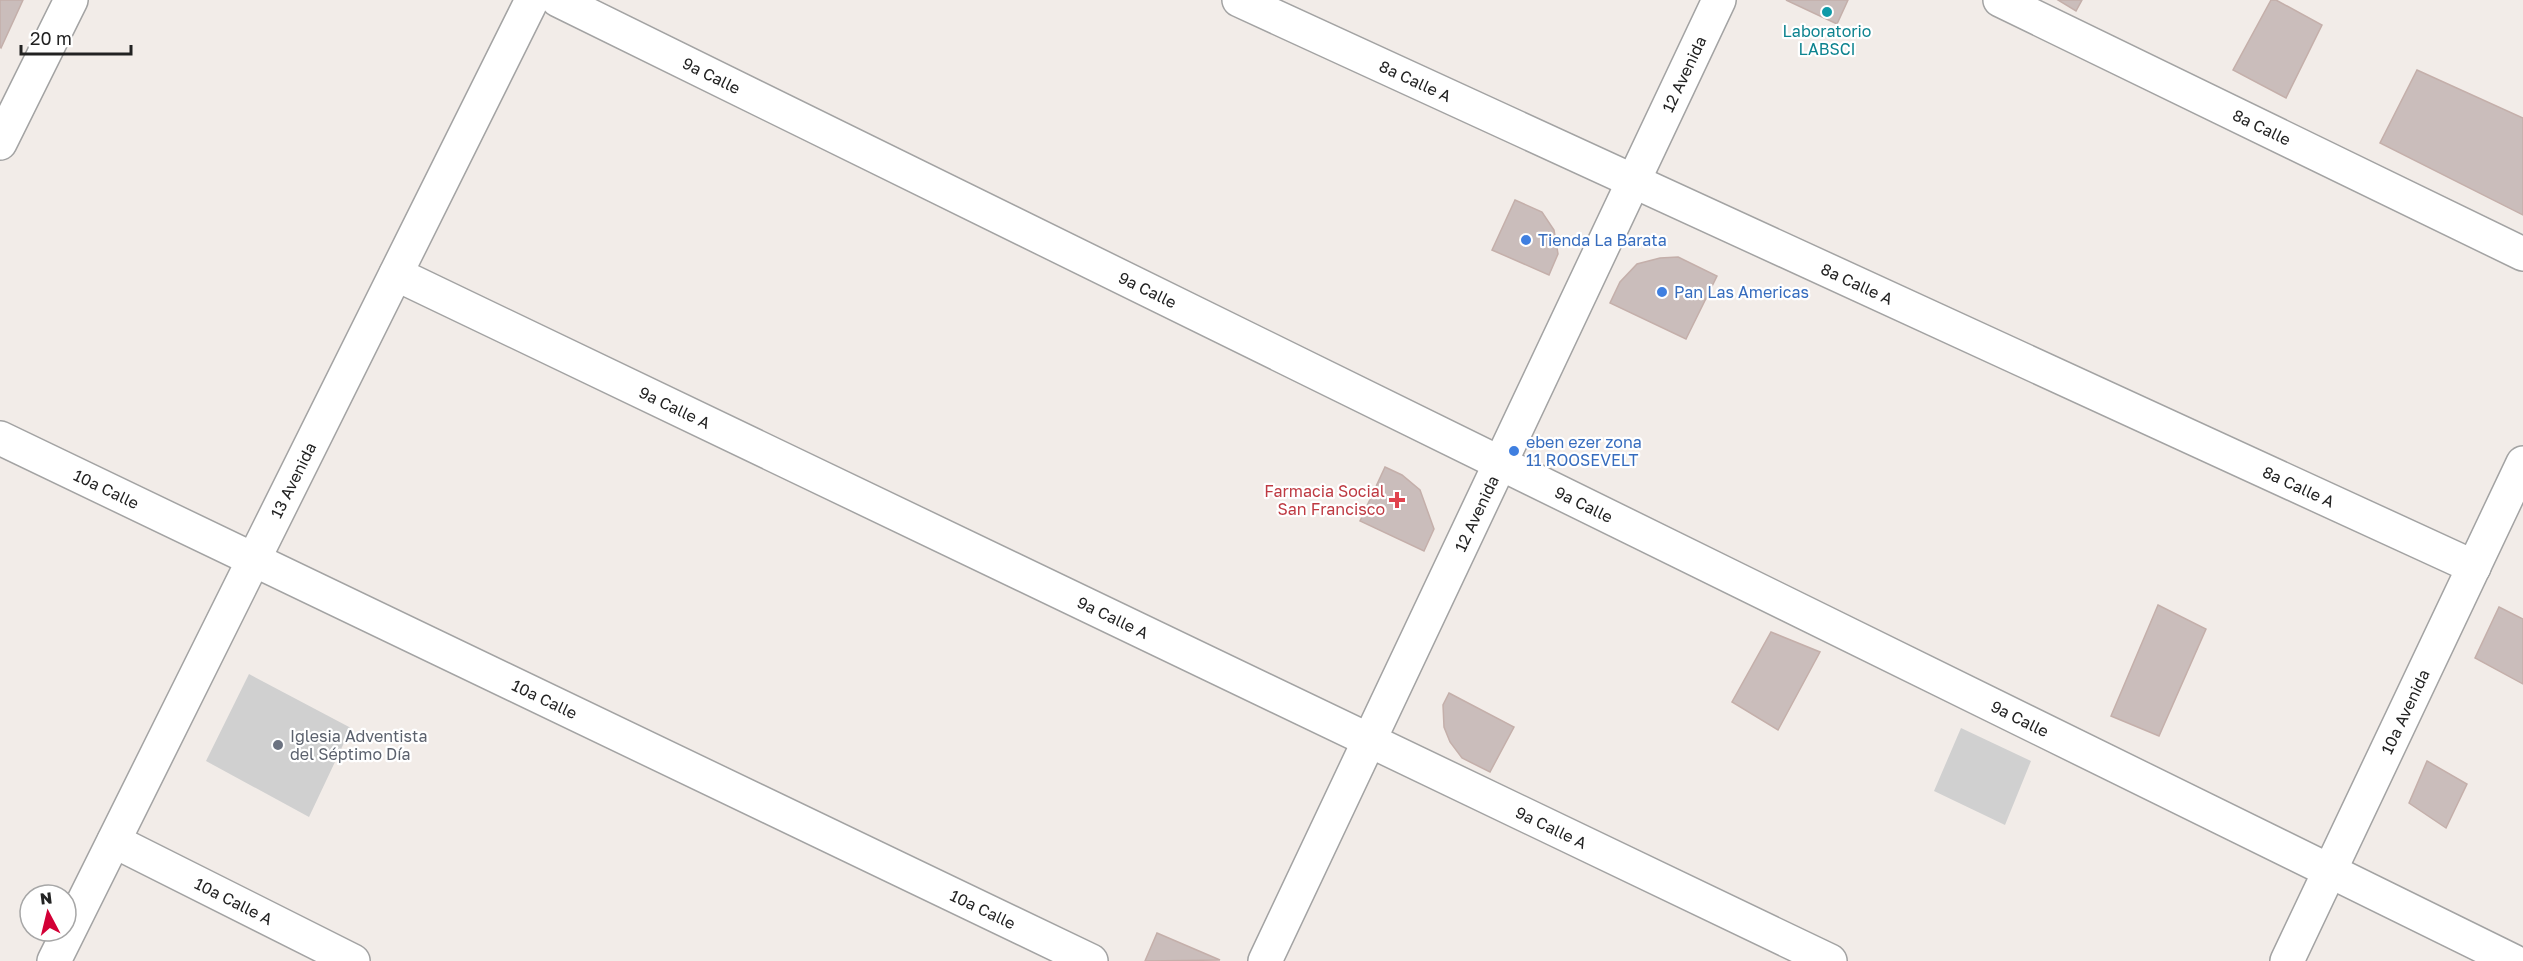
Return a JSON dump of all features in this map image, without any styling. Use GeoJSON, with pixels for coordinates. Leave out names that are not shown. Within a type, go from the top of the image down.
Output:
{"type":"FeatureCollection","features":[{"type":"Feature","properties":{"kind":"street"},"geometry":{"type":"LineString","coordinates":[[0,143],[70,0]]}},
{"type":"Feature","properties":{"kind":"street","name":"13 Avenida"},"geometry":{"type":"LineString","coordinates":[[54,961],[532,0]]}},
{"type":"Feature","properties":{"kind":"street","name":"9a Calle"},"geometry":{"type":"LineString","coordinates":[[558,0],[2513,961]]}},
{"type":"Feature","properties":{"kind":"street","name":"8a Calle A"},"geometry":{"type":"LineString","coordinates":[[1239,0],[2474,567]]}},
{"type":"Feature","properties":{"kind":"street","name":"12 Avenida"},"geometry":{"type":"LineString","coordinates":[[1264,961],[1719,0]]}},
{"type":"Feature","properties":{"kind":"street","name":"8a Calle"},"geometry":{"type":"LineString","coordinates":[[2000,0],[2523,254]]}},
{"type":"Feature","properties":{"kind":"street","name":"9a Calle A"},"geometry":{"type":"LineString","coordinates":[[396,274],[1830,961]]}},
{"type":"Feature","properties":{"kind":"street","name":"10a Calle"},"geometry":{"type":"LineString","coordinates":[[0,438],[1091,961]]}},
{"type":"Feature","properties":{"kind":"street","name":"10a Avenida"},"geometry":{"type":"LineString","coordinates":[[2287,961],[2523,463]]}},
{"type":"Feature","properties":{"kind":"street","name":"10a Calle A"},"geometry":{"type":"LineString","coordinates":[[114,841],[353,961]]}},
{"type":"Feature","properties":{"kind":"shaded area","name":"Iglesia Adventista del Séptimo Día"},"geometry":{"type":"Polygon","coordinates":[[[249,674],[351,728],[309,817],[206,761],[249,674]]]}},
{"type":"Feature","properties":{"kind":"shaded area"},"geometry":{"type":"Polygon","coordinates":[[[1961,728],[2031,761],[2005,825],[1934,791],[1961,728]]]}},
{"type":"Feature","properties":{"kind":"building"},"geometry":{"type":"Polygon","coordinates":[[[0,0],[23,0],[1,48],[0,47],[0,0]]]}},
{"type":"Feature","properties":{"kind":"building","name":"Laboratorio LABSCI"},"geometry":{"type":"Polygon","coordinates":[[[1786,0],[1848,0],[1837,24],[1786,0]]]}},
{"type":"Feature","properties":{"kind":"building"},"geometry":{"type":"Polygon","coordinates":[[[2058,0],[2082,0],[2076,11],[2058,0]]]}},
{"type":"Feature","properties":{"kind":"building"},"geometry":{"type":"Polygon","coordinates":[[[2271,0],[2276,0],[2322,25],[2286,98],[2233,70],[2271,0]]]}},
{"type":"Feature","properties":{"kind":"building"},"geometry":{"type":"Polygon","coordinates":[[[2417,70],[2523,118],[2523,215],[2380,143],[2417,70]]]}},
{"type":"Feature","properties":{"kind":"building","name":"Tienda La Barata"},"geometry":{"type":"Polygon","coordinates":[[[1515,200],[1542,212],[1554,230],[1558,254],[1549,275],[1492,250],[1515,200]]]}},
{"type":"Feature","properties":{"kind":"building","name":"Pan Las Americas"},"geometry":{"type":"Polygon","coordinates":[[[1678,257],[1717,276],[1686,339],[1610,303],[1620,282],[1637,264],[1660,258],[1678,257]]]}},
{"type":"Feature","properties":{"kind":"building","name":"Farmacia Social San Francisco"},"geometry":{"type":"Polygon","coordinates":[[[1385,467],[1402,475],[1420,490],[1434,529],[1424,551],[1360,521],[1385,467]]]}},
{"type":"Feature","properties":{"kind":"building"},"geometry":{"type":"Polygon","coordinates":[[[2158,605],[2206,629],[2159,736],[2111,716],[2158,605]]]}},
{"type":"Feature","properties":{"kind":"building"},"geometry":{"type":"Polygon","coordinates":[[[2499,607],[2523,619],[2523,684],[2475,658],[2499,607]]]}},
{"type":"Feature","properties":{"kind":"building"},"geometry":{"type":"Polygon","coordinates":[[[1771,632],[1820,652],[1778,730],[1732,702],[1771,632]]]}},
{"type":"Feature","properties":{"kind":"building"},"geometry":{"type":"Polygon","coordinates":[[[1449,693],[1514,727],[1490,772],[1462,758],[1450,742],[1444,727],[1443,705],[1449,693]]]}},
{"type":"Feature","properties":{"kind":"building"},"geometry":{"type":"Polygon","coordinates":[[[2427,761],[2467,784],[2446,828],[2409,803],[2427,761]]]}},
{"type":"Feature","properties":{"kind":"building"},"geometry":{"type":"Polygon","coordinates":[[[1157,933],[1220,960],[1145,961],[1157,933]]]}},
{"type":"Feature","properties":{"kind":"place","name":"Laboratorio LABSCI"},"geometry":{"type":"Point","coordinates":[1827,12]}},
{"type":"Feature","properties":{"kind":"place","name":"Tienda La Barata"},"geometry":{"type":"Point","coordinates":[1526,240]}},
{"type":"Feature","properties":{"kind":"place","name":"Pan Las Americas"},"geometry":{"type":"Point","coordinates":[1662,292]}},
{"type":"Feature","properties":{"kind":"place","name":"eben ezer zona 11 ROOSEVELT"},"geometry":{"type":"Point","coordinates":[1514,451]}},
{"type":"Feature","properties":{"kind":"place","name":"Farmacia Social San Francisco"},"geometry":{"type":"Point","coordinates":[1397,500]}},
{"type":"Feature","properties":{"kind":"place","name":"Iglesia Adventista del Séptimo Día"},"geometry":{"type":"Point","coordinates":[278,745]}}]}
